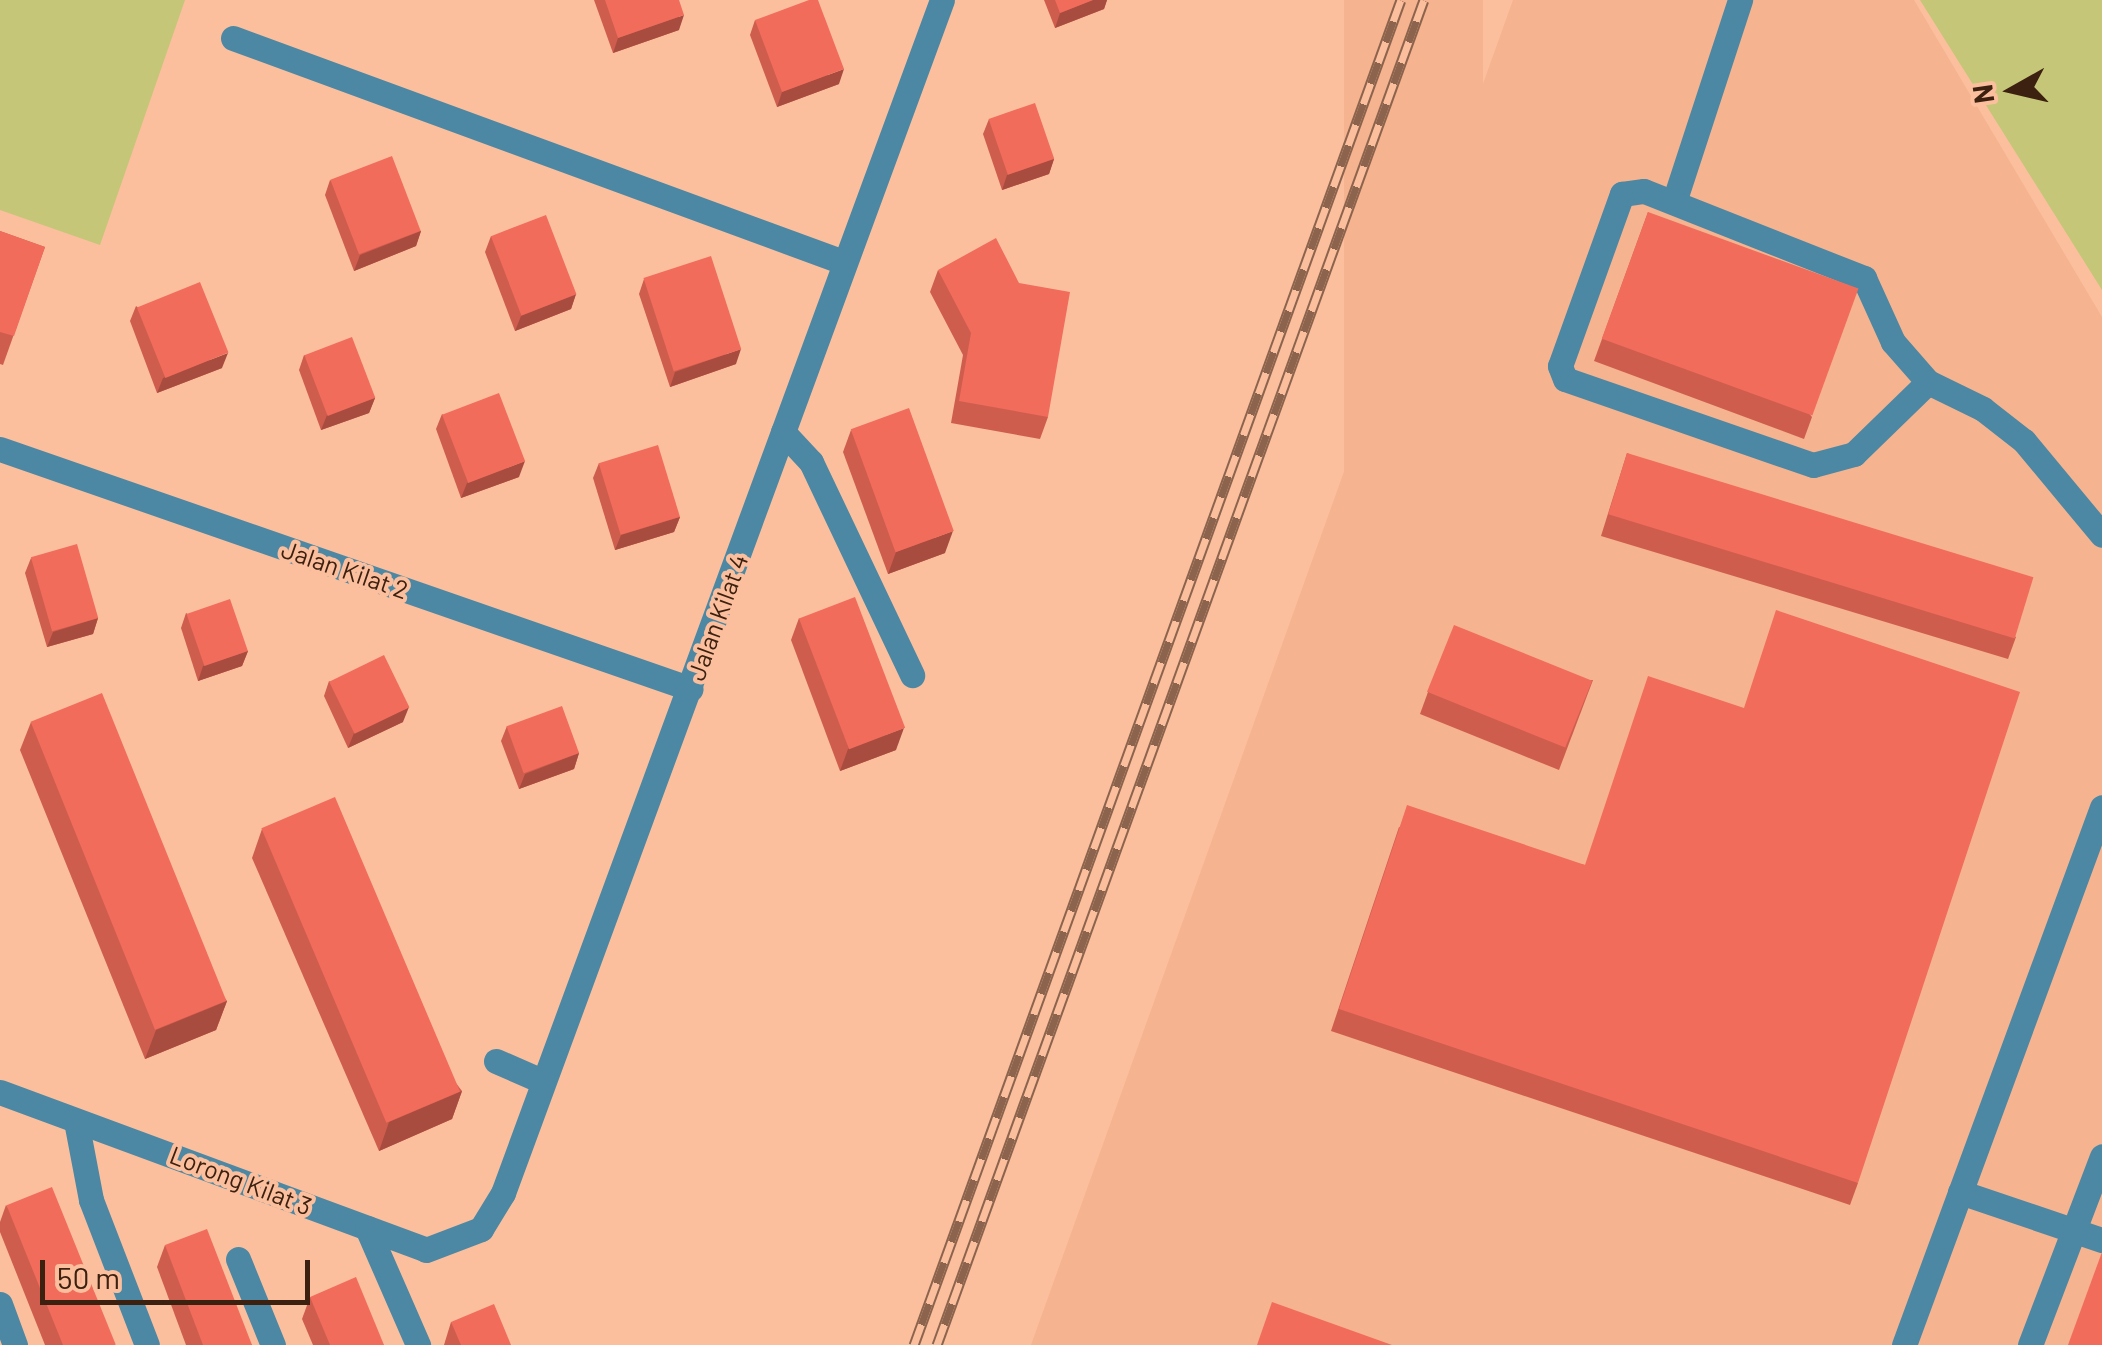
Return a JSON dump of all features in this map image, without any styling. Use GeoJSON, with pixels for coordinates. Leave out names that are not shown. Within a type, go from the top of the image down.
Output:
{"type":"FeatureCollection","features":[{"type":"Feature","properties":{"kind":"street","name":"Jalan Kilat 4"},"geometry":{"type":"LineString","coordinates":[[481,1229],[503,1193],[942,0]]}},
{"type":"Feature","properties":{"kind":"street"},"geometry":{"type":"LineString","coordinates":[[1674,202],[1740,0]]}},
{"type":"Feature","properties":{"kind":"street"},"geometry":{"type":"LineString","coordinates":[[233,38],[843,262]]}},
{"type":"Feature","properties":{"kind":"street"},"geometry":{"type":"LineString","coordinates":[[1928,382],[1854,454],[1813,464],[1565,379],[1562,352],[1622,194],[1644,190],[1864,278],[1893,342],[1928,382],[1983,408],[2024,441],[2102,534]]}},
{"type":"Feature","properties":{"kind":"street"},"geometry":{"type":"LineString","coordinates":[[783,432],[812,462],[912,675]]}},
{"type":"Feature","properties":{"kind":"street","name":"Jalan Kilat 2"},"geometry":{"type":"LineString","coordinates":[[0,449],[691,689]]}},
{"type":"Feature","properties":{"kind":"street"},"geometry":{"type":"LineString","coordinates":[[1904,1345],[2102,807]]}},
{"type":"Feature","properties":{"kind":"street"},"geometry":{"type":"LineString","coordinates":[[496,1061],[542,1080]]}},
{"type":"Feature","properties":{"kind":"street","name":"Lorong Kilat 3"},"geometry":{"type":"LineString","coordinates":[[0,1092],[426,1250],[481,1229]]}},
{"type":"Feature","properties":{"kind":"street"},"geometry":{"type":"LineString","coordinates":[[76,1121],[91,1200],[148,1345]]}},
{"type":"Feature","properties":{"kind":"street"},"geometry":{"type":"LineString","coordinates":[[2030,1345],[2102,1156]]}},
{"type":"Feature","properties":{"kind":"street"},"geometry":{"type":"LineString","coordinates":[[1960,1192],[2102,1240]]}},
{"type":"Feature","properties":{"kind":"street"},"geometry":{"type":"LineString","coordinates":[[366,1228],[418,1345]]}},
{"type":"Feature","properties":{"kind":"street"},"geometry":{"type":"LineString","coordinates":[[238,1259],[272,1345]]}},
{"type":"Feature","properties":{"kind":"street"},"geometry":{"type":"LineString","coordinates":[[0,1304],[14,1345]]}},
{"type":"Feature","properties":{"kind":"shaded area"},"geometry":{"type":"Polygon","coordinates":[[[0,0],[185,0],[100,245],[0,210],[0,0]]]}},
{"type":"Feature","properties":{"kind":"shaded area"},"geometry":{"type":"Polygon","coordinates":[[[1344,0],[1483,0],[1483,1345],[1344,1345],[1344,0]]]}},
{"type":"Feature","properties":{"kind":"shaded area"},"geometry":{"type":"Polygon","coordinates":[[[1513,0],[1914,0],[2102,317],[2102,1345],[1031,1345],[1513,0]]]}},
{"type":"Feature","properties":{"kind":"shaded area"},"geometry":{"type":"Polygon","coordinates":[[[1920,0],[2102,0],[2102,290],[1920,0]]]}},
{"type":"Feature","properties":{"kind":"building"},"geometry":{"type":"Polygon","coordinates":[[[605,0],[679,0],[684,15],[618,38],[605,0]]]}},
{"type":"Feature","properties":{"kind":"building"},"geometry":{"type":"Polygon","coordinates":[[[818,0],[844,69],[782,92],[755,20],[818,0]]]}},
{"type":"Feature","properties":{"kind":"building"},"geometry":{"type":"Polygon","coordinates":[[[1055,0],[1093,0],[1060,13],[1055,0]]]}},
{"type":"Feature","properties":{"kind":"building"},"geometry":{"type":"Polygon","coordinates":[[[1035,103],[1054,159],[1008,175],[989,119],[1035,103]]]}},
{"type":"Feature","properties":{"kind":"building"},"geometry":{"type":"Polygon","coordinates":[[[392,156],[421,231],[359,254],[330,180],[392,156]]]}},
{"type":"Feature","properties":{"kind":"building"},"geometry":{"type":"Polygon","coordinates":[[[1648,212],[1858,289],[1812,415],[1602,339],[1648,212]]]}},
{"type":"Feature","properties":{"kind":"building"},"geometry":{"type":"Polygon","coordinates":[[[546,215],[576,294],[521,315],[491,236],[546,215]]]}},
{"type":"Feature","properties":{"kind":"building"},"geometry":{"type":"Polygon","coordinates":[[[0,231],[45,247],[14,336],[0,332],[0,231]]]}},
{"type":"Feature","properties":{"kind":"building"},"geometry":{"type":"Polygon","coordinates":[[[996,238],[1019,283],[1070,292],[1048,417],[959,401],[971,333],[938,270],[996,238]]]}},
{"type":"Feature","properties":{"kind":"building"},"geometry":{"type":"Polygon","coordinates":[[[711,256],[741,349],[674,371],[643,278],[711,256]]]}},
{"type":"Feature","properties":{"kind":"building"},"geometry":{"type":"Polygon","coordinates":[[[200,282],[228,352],[165,378],[137,307],[200,282]]]}},
{"type":"Feature","properties":{"kind":"building"},"geometry":{"type":"Polygon","coordinates":[[[352,337],[375,398],[328,416],[304,355],[352,337]]]}},
{"type":"Feature","properties":{"kind":"building"},"geometry":{"type":"Polygon","coordinates":[[[499,393],[525,461],[468,483],[442,415],[499,393]]]}},
{"type":"Feature","properties":{"kind":"building"},"geometry":{"type":"Polygon","coordinates":[[[909,408],[954,531],[896,552],[851,429],[909,408]]]}},
{"type":"Feature","properties":{"kind":"building"},"geometry":{"type":"Polygon","coordinates":[[[658,445],[680,517],[621,535],[599,463],[658,445]]]}},
{"type":"Feature","properties":{"kind":"building"},"geometry":{"type":"Polygon","coordinates":[[[1627,453],[2033,577],[2015,638],[1608,514],[1627,453]]]}},
{"type":"Feature","properties":{"kind":"building"},"geometry":{"type":"Polygon","coordinates":[[[77,544],[98,618],[52,631],[31,557],[77,544]]]}},
{"type":"Feature","properties":{"kind":"building"},"geometry":{"type":"Polygon","coordinates":[[[855,597],[905,728],[849,749],[799,619],[855,597]]]}},
{"type":"Feature","properties":{"kind":"building"},"geometry":{"type":"Polygon","coordinates":[[[230,599],[248,651],[204,666],[187,614],[230,599]]]}},
{"type":"Feature","properties":{"kind":"building"},"geometry":{"type":"Polygon","coordinates":[[[1776,610],[2020,692],[1858,1183],[1339,1009],[1407,805],[1585,865],[1648,676],[1744,708],[1776,610]]]}},
{"type":"Feature","properties":{"kind":"building"},"geometry":{"type":"Polygon","coordinates":[[[1454,625],[1592,681],[1565,748],[1427,692],[1454,625]]]}},
{"type":"Feature","properties":{"kind":"building"},"geometry":{"type":"Polygon","coordinates":[[[384,655],[409,707],[355,734],[329,682],[384,655]]]}},
{"type":"Feature","properties":{"kind":"building"},"geometry":{"type":"Polygon","coordinates":[[[102,693],[226,1001],[155,1030],[31,722],[102,693]]]}},
{"type":"Feature","properties":{"kind":"building"},"geometry":{"type":"Polygon","coordinates":[[[562,706],[579,753],[524,773],[507,726],[562,706]]]}},
{"type":"Feature","properties":{"kind":"building"},"geometry":{"type":"Polygon","coordinates":[[[335,797],[460,1092],[386,1123],[261,828],[335,797]]]}},
{"type":"Feature","properties":{"kind":"building"},"geometry":{"type":"Polygon","coordinates":[[[52,1187],[116,1345],[63,1345],[7,1205],[52,1187]]]}},
{"type":"Feature","properties":{"kind":"building"},"geometry":{"type":"Polygon","coordinates":[[[207,1229],[252,1345],[203,1345],[165,1245],[207,1229]]]}},
{"type":"Feature","properties":{"kind":"building"},"geometry":{"type":"Polygon","coordinates":[[[2102,1252],[2102,1345],[2068,1345],[2102,1252]]]}},
{"type":"Feature","properties":{"kind":"building"},"geometry":{"type":"Polygon","coordinates":[[[356,1277],[384,1345],[330,1345],[310,1297],[356,1277]]]}},
{"type":"Feature","properties":{"kind":"building"},"geometry":{"type":"Polygon","coordinates":[[[1272,1302],[1392,1345],[1257,1345],[1272,1302]]]}},
{"type":"Feature","properties":{"kind":"building"},"geometry":{"type":"Polygon","coordinates":[[[494,1304],[511,1345],[461,1345],[451,1322],[494,1304]]]}},
{"type":"Feature","properties":{"kind":"railway"},"geometry":{"type":"LineString","coordinates":[[914,1345],[1401,0]]}},
{"type":"Feature","properties":{"kind":"railway"},"geometry":{"type":"LineString","coordinates":[[937,1345],[1424,0]]}}]}
